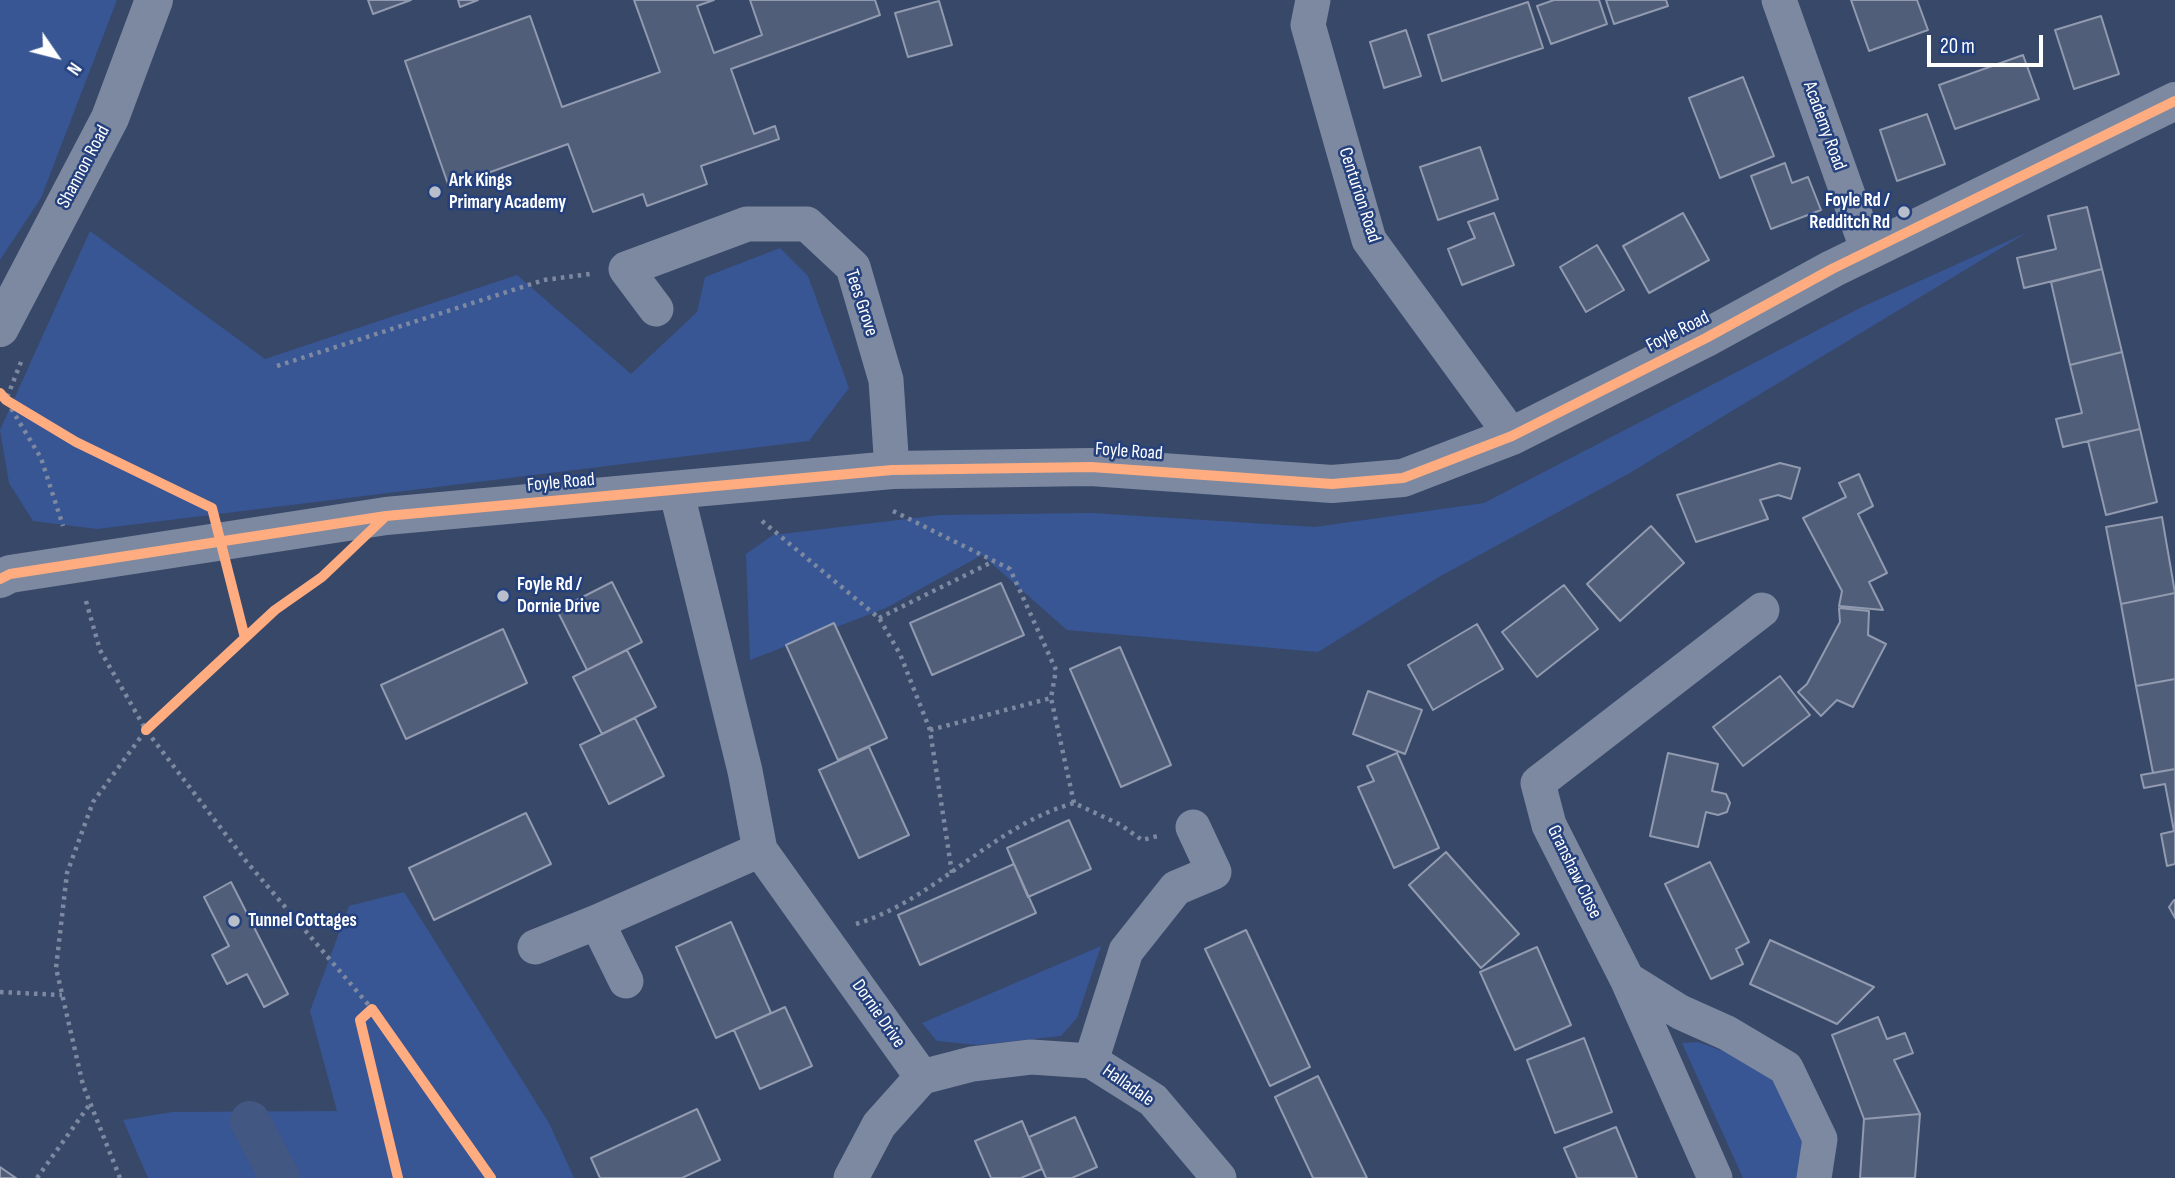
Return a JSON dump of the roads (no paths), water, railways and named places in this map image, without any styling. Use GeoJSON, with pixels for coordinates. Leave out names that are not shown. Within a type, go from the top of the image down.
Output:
{"type":"FeatureCollection","features":[{"type":"Feature","properties":{"kind":"street","name":"Shannon Road"},"geometry":{"type":"LineString","coordinates":[[0,328],[110,118],[154,0]]}},
{"type":"Feature","properties":{"kind":"street","name":"Centurion Road"},"geometry":{"type":"LineString","coordinates":[[1313,0],[1308,25],[1369,240],[1512,436]]}},
{"type":"Feature","properties":{"kind":"street","name":"Academy Road"},"geometry":{"type":"LineString","coordinates":[[1779,0],[1868,251]]}},
{"type":"Feature","properties":{"kind":"street","name":"Foyle Road"},"geometry":{"type":"LineString","coordinates":[[3,567],[386,516],[718,486],[888,488],[1091,467],[1332,484],[1403,478],[1512,436],[1868,251],[2175,101]]}},
{"type":"Feature","properties":{"kind":"street","name":"Tees Grove"},"geometry":{"type":"LineString","coordinates":[[656,309],[626,269],[747,224],[807,224],[853,267],[886,380],[888,488]]}},
{"type":"Feature","properties":{"kind":"street","name":"Dornie Drive"},"geometry":{"type":"LineString","coordinates":[[676,490],[745,771],[760,850],[922,1077]]}},
{"type":"Feature","properties":{"kind":"street","name":"Granshaw Close"},"geometry":{"type":"LineString","coordinates":[[1715,1178],[1627,979],[1549,825],[1538,783],[1762,610]]}},
{"type":"Feature","properties":{"kind":"street"},"geometry":{"type":"LineString","coordinates":[[1091,1061],[1126,951],[1176,888],[1214,872],[1193,827]]}},
{"type":"Feature","properties":{"kind":"street"},"geometry":{"type":"LineString","coordinates":[[535,947],[760,850]]}},
{"type":"Feature","properties":{"kind":"street"},"geometry":{"type":"LineString","coordinates":[[597,922],[626,981]]}},
{"type":"Feature","properties":{"kind":"street"},"geometry":{"type":"LineString","coordinates":[[1627,979],[1680,1012],[1727,1032],[1786,1068],[1820,1139],[1814,1178]]}},
{"type":"Feature","properties":{"kind":"street","name":"Halladale"},"geometry":{"type":"LineString","coordinates":[[922,1077],[972,1064],[1031,1057],[1091,1061],[1153,1100],[1219,1178]]}},
{"type":"Feature","properties":{"kind":"street"},"geometry":{"type":"LineString","coordinates":[[851,1178],[880,1125],[922,1077]]}},
{"type":"Feature","properties":{"kind":"waterway"},"geometry":{"type":"LineString","coordinates":[[250,1121],[280,1178]]}},
{"type":"Feature","properties":{"kind":"place","name":"Ark Kings Primary Academy"},"geometry":{"type":"Point","coordinates":[435,192]}},
{"type":"Feature","properties":{"kind":"place","name":"Foyle Rd / Redditch Rd"},"geometry":{"type":"Point","coordinates":[1904,212]}},
{"type":"Feature","properties":{"kind":"place","name":"Foyle Rd / Dornie Drive"},"geometry":{"type":"Point","coordinates":[503,596]}},
{"type":"Feature","properties":{"kind":"place","name":"Tunnel Cottages"},"geometry":{"type":"Point","coordinates":[234,921]}}]}
